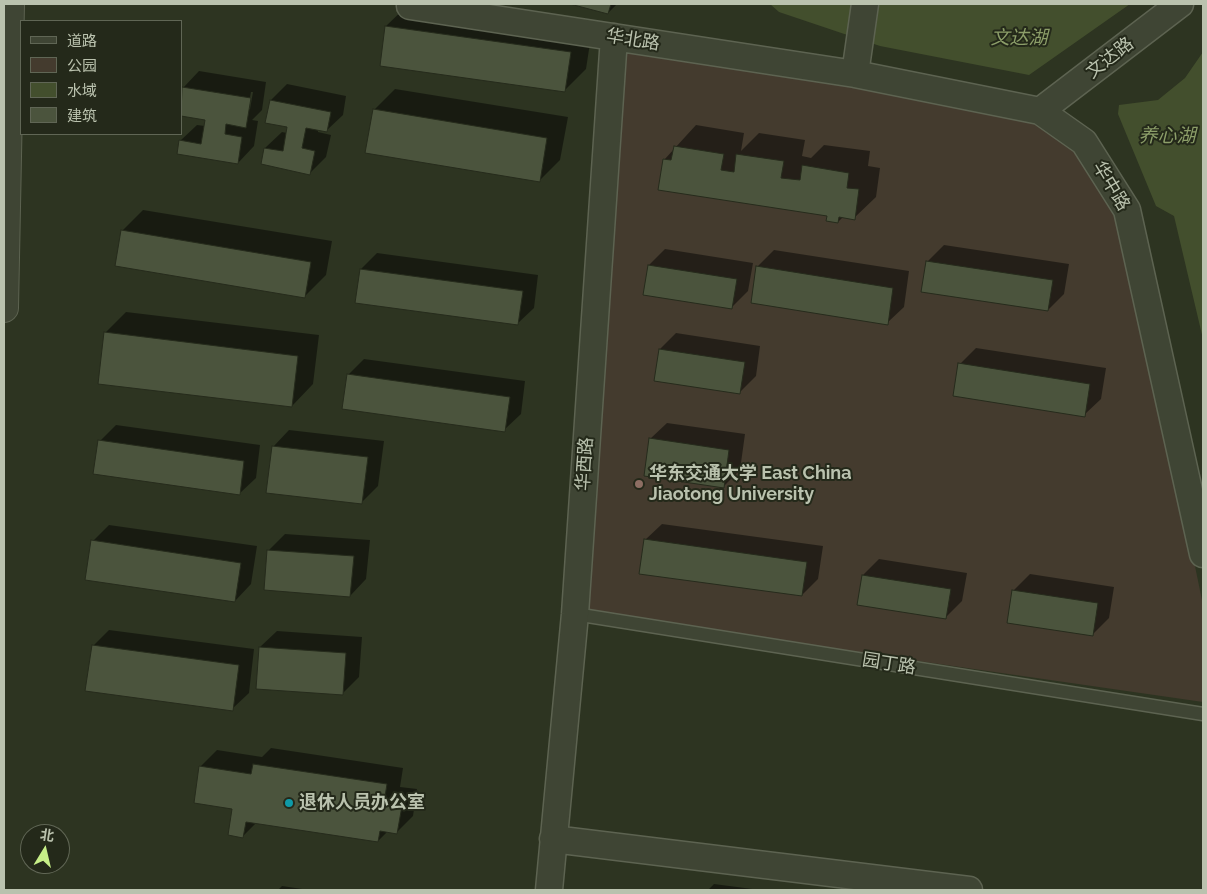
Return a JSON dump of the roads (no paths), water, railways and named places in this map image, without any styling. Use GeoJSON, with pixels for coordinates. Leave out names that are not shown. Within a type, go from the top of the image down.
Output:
{"type":"FeatureCollection","features":[{"type":"Feature","properties":{"kind":"street"},"geometry":{"type":"LineString","coordinates":[[4,308],[10,4]]}},
{"type":"Feature","properties":{"kind":"street"},"geometry":{"type":"LineString","coordinates":[[855,74],[865,4]]}},
{"type":"Feature","properties":{"kind":"street","name":"文达路"},"geometry":{"type":"LineString","coordinates":[[1040,111],[1180,4]]}},
{"type":"Feature","properties":{"kind":"street","name":"华北路"},"geometry":{"type":"LineString","coordinates":[[410,6],[855,74]]}},
{"type":"Feature","properties":{"kind":"street","name":"华西路"},"geometry":{"type":"LineString","coordinates":[[548,890],[575,614],[614,37]]}},
{"type":"Feature","properties":{"kind":"street","name":"华中路"},"geometry":{"type":"LineString","coordinates":[[855,74],[1040,111],[1084,142],[1128,210],[1203,554]]}},
{"type":"Feature","properties":{"kind":"street"},"geometry":{"type":"LineString","coordinates":[[553,839],[969,890]]}},
{"type":"Feature","properties":{"kind":"lane","name":"园丁路"},"geometry":{"type":"LineString","coordinates":[[575,614],[1203,714]]}},
{"type":"Feature","properties":{"kind":"water","name":"文达湖"},"geometry":{"type":"Polygon","coordinates":[[[770,4],[1130,4],[1029,75],[880,46],[779,12],[770,4]]]}},
{"type":"Feature","properties":{"kind":"water","name":"养心湖"},"geometry":{"type":"Polygon","coordinates":[[[1203,52],[1203,339],[1174,216],[1156,206],[1118,114],[1119,105],[1158,100],[1185,78],[1203,52]]]}},
{"type":"Feature","properties":{"kind":"place","name":"华东交通大学 East China Jiaotong University"},"geometry":{"type":"Point","coordinates":[639,484]}},
{"type":"Feature","properties":{"kind":"place","name":"退休人员办公室"},"geometry":{"type":"Point","coordinates":[289,803]}}]}
